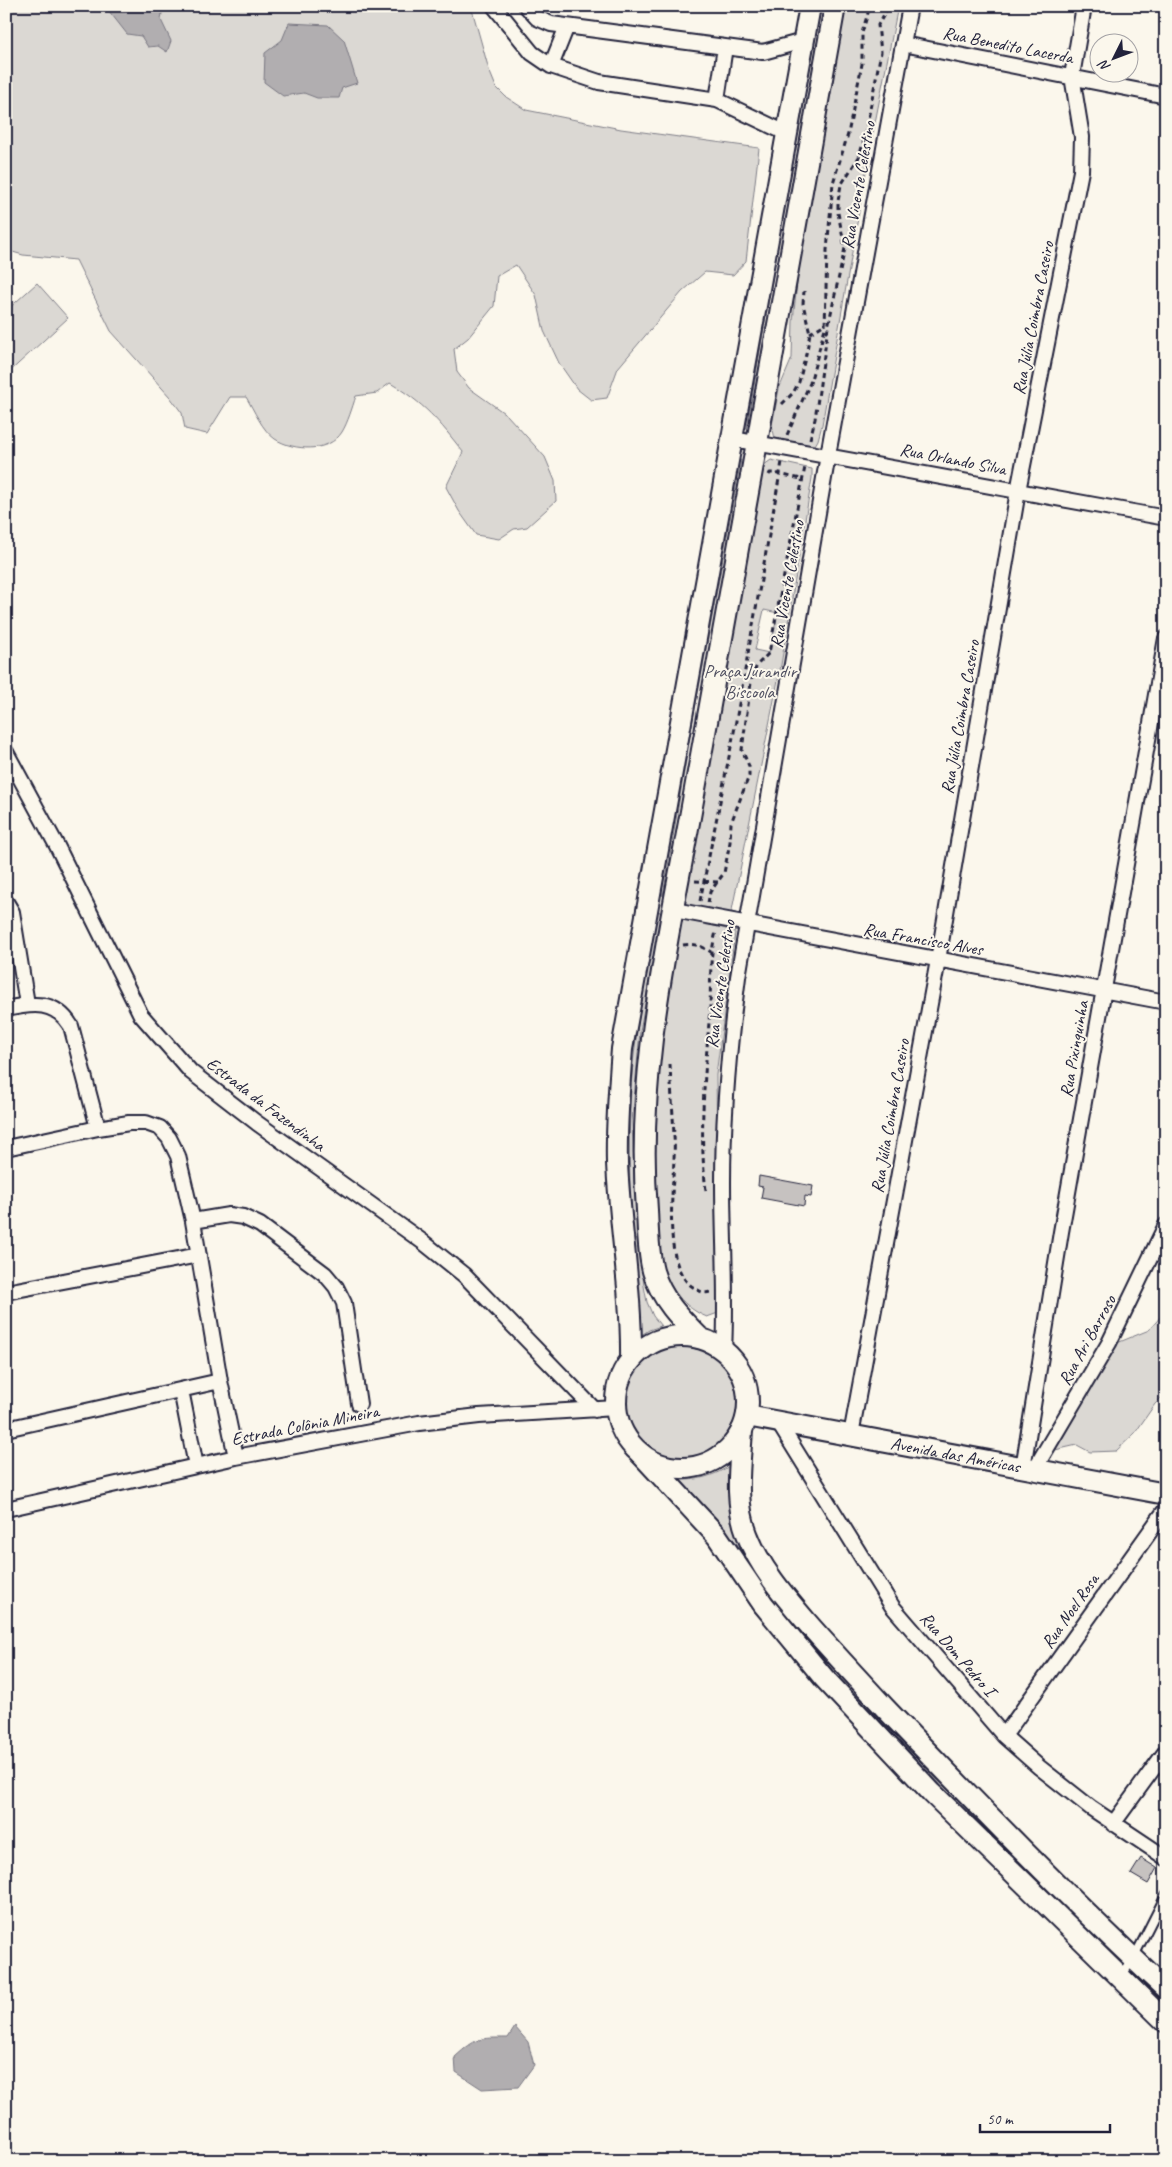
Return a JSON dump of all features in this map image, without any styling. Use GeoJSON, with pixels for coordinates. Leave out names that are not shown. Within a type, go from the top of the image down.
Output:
{"type":"FeatureCollection","features":[{"type":"Feature","properties":{"kind":"main road"},"geometry":{"type":"LineString","coordinates":[[631,1360],[632,1321],[617,1163],[618,1088],[622,1049],[810,6]]}},
{"type":"Feature","properties":{"kind":"main road"},"geometry":{"type":"LineString","coordinates":[[836,6],[755,443],[652,1038],[645,1124],[644,1182],[653,1270],[660,1290],[671,1308],[700,1338],[724,1351],[736,1364],[744,1380],[748,1398],[738,1489],[741,1515],[757,1556],[773,1580],[846,1667],[984,1812],[1166,1989]]}},
{"type":"Feature","properties":{"kind":"main road"},"geometry":{"type":"LineString","coordinates":[[700,1338],[681,1336],[662,1339],[645,1347],[631,1360],[622,1374],[617,1391],[616,1408],[620,1425],[628,1440],[718,1536],[764,1604],[824,1678],[932,1793],[1166,2022]]}},
{"type":"Feature","properties":{"kind":"main road","name":"Avenida das Américas"},"geometry":{"type":"LineString","coordinates":[[745,1423],[778,1422],[1166,1494]]}},
{"type":"Feature","properties":{"kind":"main road"},"geometry":{"type":"LineString","coordinates":[[640,1453],[667,1466],[677,1468],[697,1466],[716,1459],[731,1446],[745,1423]]}},
{"type":"Feature","properties":{"kind":"street"},"geometry":{"type":"LineString","coordinates":[[494,6],[532,53],[551,66],[598,82],[717,100],[786,133]]}},
{"type":"Feature","properties":{"kind":"street"},"geometry":{"type":"LineString","coordinates":[[526,6],[537,18],[551,24],[763,52],[804,41]]}},
{"type":"Feature","properties":{"kind":"street","name":"Rua Vicente Celestino"},"geometry":{"type":"LineString","coordinates":[[724,1351],[726,1311],[723,1183],[725,1100],[729,1044],[747,925],[828,455],[910,6]]}},
{"type":"Feature","properties":{"kind":"street","name":"Rua Júlia Coimbra Caseiro"},"geometry":{"type":"LineString","coordinates":[[851,1435],[938,960],[1018,491],[1082,171],[1082,137],[1072,76],[1084,6]]}},
{"type":"Feature","properties":{"kind":"street"},"geometry":{"type":"LineString","coordinates":[[551,66],[567,26]]}},
{"type":"Feature","properties":{"kind":"street","name":"Rua Benedito Lacerda"},"geometry":{"type":"LineString","coordinates":[[903,44],[1166,96]]}},
{"type":"Feature","properties":{"kind":"street"},"geometry":{"type":"LineString","coordinates":[[717,100],[725,47]]}},
{"type":"Feature","properties":{"kind":"street","name":"Rua Orlando Silva"},"geometry":{"type":"LineString","coordinates":[[733,439],[1166,518]]}},
{"type":"Feature","properties":{"kind":"street","name":"Rua Pixinguinha"},"geometry":{"type":"LineString","coordinates":[[1029,1469],[1061,1232],[1166,638]]}},
{"type":"Feature","properties":{"kind":"street","name":"Estrada da Fazendinha"},"geometry":{"type":"LineString","coordinates":[[6,752],[57,846],[141,1015],[191,1072],[257,1123],[423,1242],[464,1274],[595,1410]]}},
{"type":"Feature","properties":{"kind":"street"},"geometry":{"type":"LineString","coordinates":[[6,902],[12,912],[27,1004]]}},
{"type":"Feature","properties":{"kind":"street","name":"Rua Francisco Alves"},"geometry":{"type":"LineString","coordinates":[[674,910],[1166,1002]]}},
{"type":"Feature","properties":{"kind":"street"},"geometry":{"type":"LineString","coordinates":[[6,1008],[27,1004],[48,1006],[58,1010],[65,1016],[72,1026],[98,1128]]}},
{"type":"Feature","properties":{"kind":"street"},"geometry":{"type":"LineString","coordinates":[[6,1148],[129,1123],[146,1123],[160,1128],[170,1138],[178,1156],[193,1221],[220,1381],[236,1457]]}},
{"type":"Feature","properties":{"kind":"street"},"geometry":{"type":"LineString","coordinates":[[193,1221],[229,1215],[243,1217],[260,1225],[325,1274],[336,1287],[344,1303],[358,1404]]}},
{"type":"Feature","properties":{"kind":"street","name":"Rua Ari Barroso"},"geometry":{"type":"LineString","coordinates":[[1029,1469],[1109,1343],[1166,1225]]}},
{"type":"Feature","properties":{"kind":"street"},"geometry":{"type":"LineString","coordinates":[[6,1292],[199,1255]]}},
{"type":"Feature","properties":{"kind":"street"},"geometry":{"type":"LineString","coordinates":[[6,1429],[220,1381]]}},
{"type":"Feature","properties":{"kind":"street"},"geometry":{"type":"LineString","coordinates":[[181,1390],[196,1466]]}},
{"type":"Feature","properties":{"kind":"street","name":"Estrada Colônia Mineira"},"geometry":{"type":"LineString","coordinates":[[6,1509],[236,1457],[419,1423],[479,1416],[616,1408]]}},
{"type":"Feature","properties":{"kind":"street","name":"Rua Dom Pedro I"},"geometry":{"type":"LineString","coordinates":[[778,1422],[892,1606],[1004,1736],[1038,1768],[1113,1824],[1166,1858]]}},
{"type":"Feature","properties":{"kind":"street","name":"Rua Noel Rosa"},"geometry":{"type":"LineString","coordinates":[[1004,1736],[1166,1509]]}},
{"type":"Feature","properties":{"kind":"street"},"geometry":{"type":"LineString","coordinates":[[1113,1824],[1166,1751]]}},
{"type":"Feature","properties":{"kind":"lane"},"geometry":{"type":"LineString","coordinates":[[1121,1979],[1134,1959],[1166,1894]]}},
{"type":"Feature","properties":{"kind":"path"},"geometry":{"type":"LineString","coordinates":[[786,443],[787,432],[810,383],[825,324],[827,250],[832,183],[852,117],[862,64],[862,32],[870,6]]}},
{"type":"Feature","properties":{"kind":"path"},"geometry":{"type":"LineString","coordinates":[[808,447],[815,419],[830,321],[845,248],[838,201],[841,185],[859,157],[864,140],[881,52],[878,24],[889,6]]}},
{"type":"Feature","properties":{"kind":"path"},"geometry":{"type":"LineString","coordinates":[[810,333],[830,321]]}},
{"type":"Feature","properties":{"kind":"path"},"geometry":{"type":"LineString","coordinates":[[700,902],[734,732],[782,461]]}},
{"type":"Feature","properties":{"kind":"path"},"geometry":{"type":"LineString","coordinates":[[708,906],[710,892],[724,873],[734,814],[743,796],[749,776],[749,766],[742,750],[752,675],[758,664],[769,653],[805,466]]}},
{"type":"Feature","properties":{"kind":"path"},"geometry":{"type":"LineString","coordinates":[[692,881],[718,882]]}},
{"type":"Feature","properties":{"kind":"path"},"geometry":{"type":"LineString","coordinates":[[707,1198],[705,1179],[704,1080],[712,980],[710,952],[717,926]]}},
{"type":"Feature","properties":{"kind":"path"},"geometry":{"type":"LineString","coordinates":[[681,955],[682,943],[702,946],[710,952]]}},
{"type":"Feature","properties":{"kind":"path"},"geometry":{"type":"LineString","coordinates":[[669,1058],[674,1137],[671,1186],[675,1257],[688,1284],[700,1292],[708,1294],[712,1291]]}},
{"type":"Feature","properties":{"kind":"green space"},"geometry":{"type":"Polygon","coordinates":[[[6,6],[469,6],[473,13],[489,70],[496,87],[506,97],[526,110],[621,129],[759,148],[746,261],[733,275],[705,272],[682,292],[618,368],[607,398],[591,400],[577,389],[559,363],[544,331],[536,295],[516,265],[497,276],[494,306],[468,338],[454,349],[457,372],[469,388],[507,415],[545,457],[555,481],[556,501],[527,527],[514,529],[499,539],[476,535],[459,511],[446,487],[463,452],[430,413],[402,390],[390,383],[377,393],[356,396],[342,432],[329,444],[320,447],[301,448],[275,439],[262,425],[246,397],[230,397],[207,434],[185,429],[182,413],[170,397],[111,331],[76,260],[23,255],[6,250],[6,6]]]}},
{"type":"Feature","properties":{"kind":"green space"},"geometry":{"type":"Polygon","coordinates":[[[818,6],[820,6],[745,430],[818,6]]]}},
{"type":"Feature","properties":{"kind":"green space"},"geometry":{"type":"Polygon","coordinates":[[[843,6],[898,6],[871,143],[822,425],[814,447],[775,439],[772,425],[779,389],[792,358],[793,321],[803,226],[843,6]]]}},
{"type":"Feature","properties":{"kind":"green space"},"geometry":{"type":"Polygon","coordinates":[[[37,283],[68,318],[6,375],[6,311],[37,283]]]}},
{"type":"Feature","properties":{"kind":"green space"},"geometry":{"type":"Polygon","coordinates":[[[741,460],[692,725],[663,896],[662,892],[680,776],[738,461],[741,460]]]}},
{"type":"Feature","properties":{"kind":"green space","name":"Praça Jurandir Biscoola"},"geometry":{"type":"Polygon","coordinates":[[[771,460],[812,469],[812,478],[781,665],[731,915],[683,906],[761,471],[764,465],[771,460]],[[764,610],[755,650],[769,653],[778,613],[764,610]]]}},
{"type":"Feature","properties":{"kind":"green space"},"geometry":{"type":"Polygon","coordinates":[[[659,911],[661,914],[640,1031],[632,1122],[635,1199],[644,1286],[647,1302],[653,1316],[661,1326],[649,1330],[640,1336],[630,1194],[629,1137],[631,1084],[640,1010],[656,913],[659,911]]]}},
{"type":"Feature","properties":{"kind":"green space"},"geometry":{"type":"Polygon","coordinates":[[[683,918],[734,931],[735,933],[716,1075],[719,1310],[718,1313],[707,1317],[684,1303],[673,1289],[662,1265],[658,1236],[656,1131],[663,1029],[672,961],[676,939],[683,918]]]}},
{"type":"Feature","properties":{"kind":"green space"},"geometry":{"type":"Polygon","coordinates":[[[1166,1296],[1166,1393],[1155,1404],[1135,1433],[1116,1451],[1090,1452],[1077,1445],[1055,1450],[1117,1343],[1149,1330],[1163,1314],[1166,1296]]]}},
{"type":"Feature","properties":{"kind":"green space"},"geometry":{"type":"Polygon","coordinates":[[[683,1346],[705,1350],[715,1355],[731,1371],[736,1381],[740,1403],[736,1425],[731,1435],[715,1451],[705,1456],[683,1460],[661,1456],[651,1451],[635,1435],[630,1425],[626,1403],[630,1381],[635,1371],[651,1355],[661,1350],[683,1346]]]}},
{"type":"Feature","properties":{"kind":"green space"},"geometry":{"type":"Polygon","coordinates":[[[732,1464],[731,1514],[734,1528],[762,1579],[786,1614],[818,1652],[893,1733],[1110,1955],[1018,1865],[820,1658],[787,1618],[735,1541],[677,1480],[706,1477],[732,1464]]]}},
{"type":"Feature","properties":{"kind":"shaded area"},"geometry":{"type":"Polygon","coordinates":[[[105,6],[163,6],[161,20],[171,41],[167,52],[158,46],[148,47],[141,36],[127,34],[105,6]]]}},
{"type":"Feature","properties":{"kind":"shaded area"},"geometry":{"type":"Polygon","coordinates":[[[289,23],[328,25],[344,40],[357,83],[342,88],[339,98],[317,98],[304,93],[283,96],[264,82],[265,53],[282,40],[289,23]]]}},
{"type":"Feature","properties":{"kind":"shaded area"},"geometry":{"type":"Polygon","coordinates":[[[515,2027],[528,2042],[534,2065],[518,2087],[482,2089],[456,2072],[455,2057],[468,2046],[484,2039],[508,2038],[515,2027]]]}},
{"type":"Feature","properties":{"kind":"building"},"geometry":{"type":"Polygon","coordinates":[[[759,1176],[813,1186],[811,1197],[805,1196],[804,1206],[761,1198],[763,1187],[758,1186],[759,1176]]]}},
{"type":"Feature","properties":{"kind":"building"},"geometry":{"type":"Polygon","coordinates":[[[1141,1858],[1157,1868],[1148,1884],[1131,1874],[1141,1858]]]}}]}
